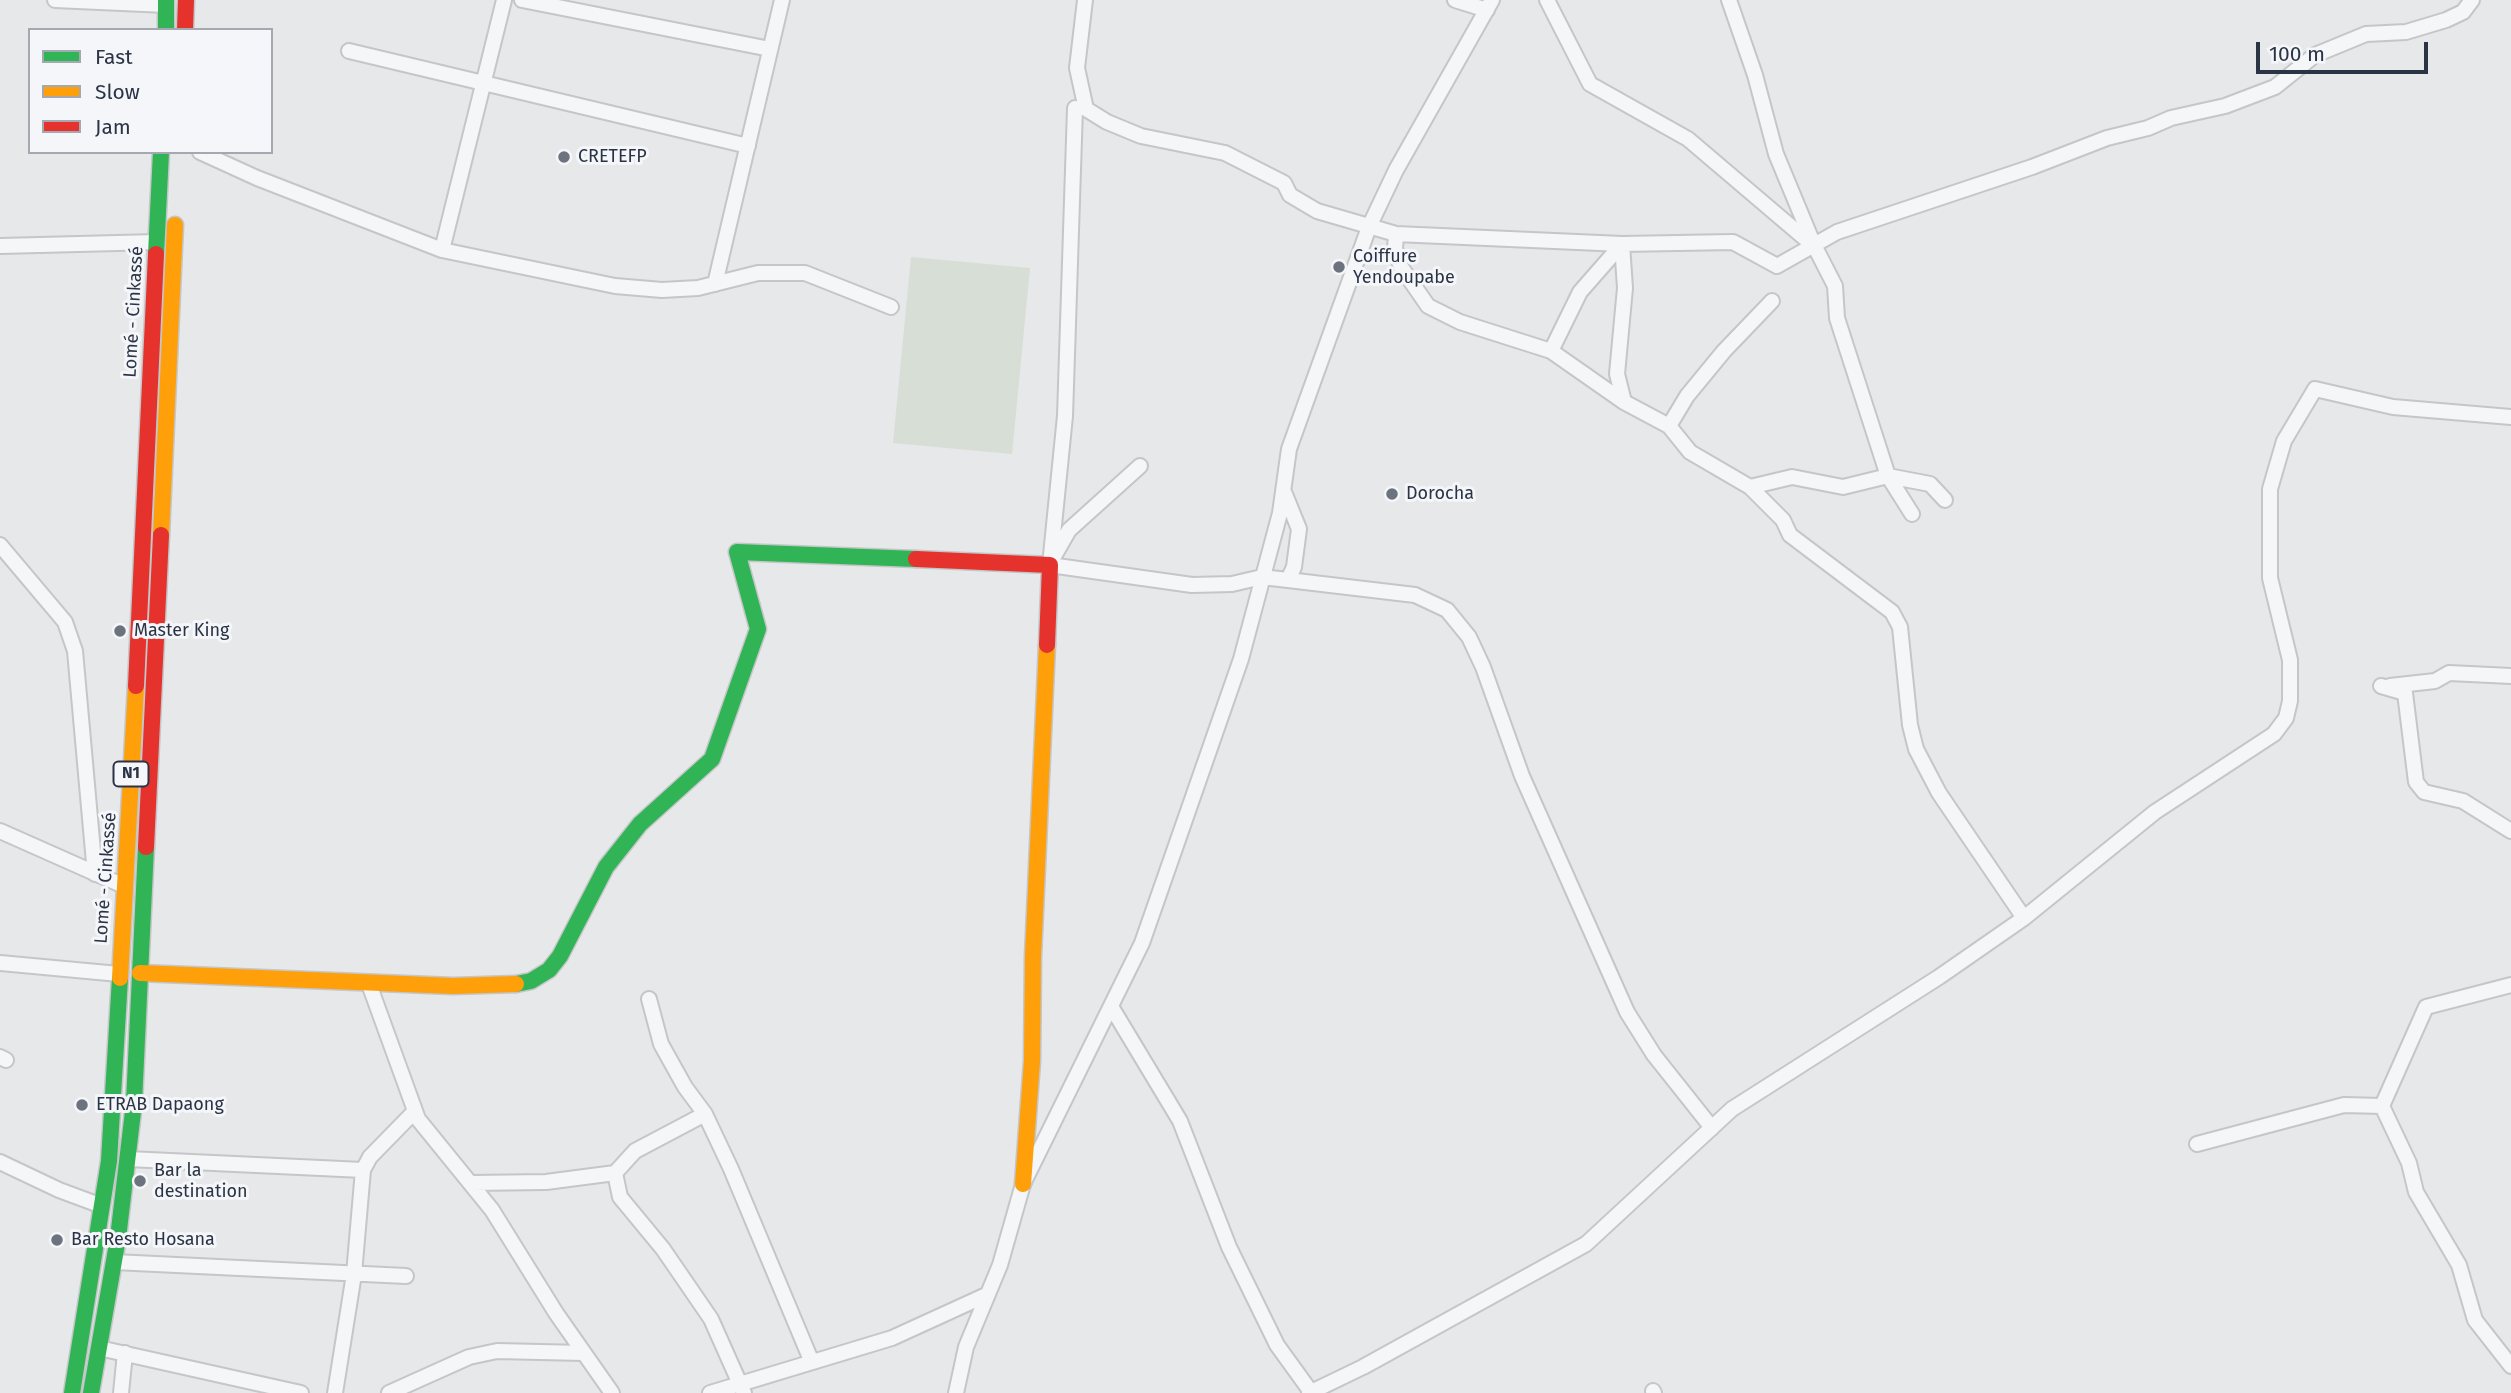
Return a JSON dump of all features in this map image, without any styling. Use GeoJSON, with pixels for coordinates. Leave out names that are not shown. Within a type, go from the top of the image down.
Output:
{"type":"FeatureCollection","features":[{"type":"Feature","properties":{"kind":"main road"},"geometry":{"type":"LineString","coordinates":[[185,28],[186,0]]}},
{"type":"Feature","properties":{"kind":"main road"},"geometry":{"type":"LineString","coordinates":[[166,3],[166,28]]}},
{"type":"Feature","properties":{"kind":"main road","name":"Lomé - Cinkassé"},"geometry":{"type":"LineString","coordinates":[[72,1393],[102,1206],[111,1117],[161,154]]}},
{"type":"Feature","properties":{"kind":"main road","name":"Lomé - Cinkassé"},"geometry":{"type":"LineString","coordinates":[[91,1393],[114,1262],[132,1118],[152,753],[176,154]]}},
{"type":"Feature","properties":{"kind":"main road"},"geometry":{"type":"LineString","coordinates":[[139,973],[369,984],[501,986],[531,981],[549,970],[560,956],[614,856],[640,824],[712,759],[725,715],[739,690],[758,629],[737,552],[1050,565],[1033,946],[1032,1061],[1023,1184]]}},
{"type":"Feature","properties":{"kind":"main road"},"geometry":{"type":"LineString","coordinates":[[111,1117],[132,1118]]}},
{"type":"Feature","properties":{"kind":"street"},"geometry":{"type":"LineString","coordinates":[[55,0],[166,3]]}},
{"type":"Feature","properties":{"kind":"street"},"geometry":{"type":"LineString","coordinates":[[442,250],[481,82],[504,0]]}},
{"type":"Feature","properties":{"kind":"street"},"geometry":{"type":"LineString","coordinates":[[522,0],[770,49]]}},
{"type":"Feature","properties":{"kind":"street"},"geometry":{"type":"LineString","coordinates":[[715,284],[782,0]]}},
{"type":"Feature","properties":{"kind":"street"},"geometry":{"type":"LineString","coordinates":[[1085,0],[1077,68],[1086,109],[1107,122],[1141,136],[1225,153],[1284,183],[1290,195],[1317,211],[1396,234],[1622,243],[1733,242],[1777,266],[1838,232],[2032,167],[2107,138],[2148,128],[2171,118],[2225,106],[2275,87],[2315,55],[2366,34],[2406,32],[2446,20],[2463,12],[2472,0]]}},
{"type":"Feature","properties":{"kind":"street"},"geometry":{"type":"LineString","coordinates":[[956,1393],[965,1347],[1000,1265],[1023,1184],[1142,943],[1241,659],[1284,492],[1289,449],[1370,227],[1396,170],[1490,5],[1455,0]]}},
{"type":"Feature","properties":{"kind":"street"},"geometry":{"type":"LineString","coordinates":[[1547,0],[1590,84],[1689,139],[1815,247]]}},
{"type":"Feature","properties":{"kind":"street"},"geometry":{"type":"LineString","coordinates":[[1729,0],[1755,75],[1776,154],[1815,247],[1835,286],[1837,318],[1888,476],[1912,514]]}},
{"type":"Feature","properties":{"kind":"street"},"geometry":{"type":"LineString","coordinates":[[349,51],[748,146]]}},
{"type":"Feature","properties":{"kind":"street"},"geometry":{"type":"LineString","coordinates":[[1050,565],[1065,416],[1075,108]]}},
{"type":"Feature","properties":{"kind":"street"},"geometry":{"type":"LineString","coordinates":[[204,154],[257,178],[442,250],[615,286],[662,290],[715,284],[758,273],[806,273],[891,307]]}},
{"type":"Feature","properties":{"kind":"street"},"geometry":{"type":"LineString","coordinates":[[1396,234],[1395,249],[1401,267],[1428,306],[1460,322],[1551,351],[1624,402],[1669,426],[1690,452],[1750,486],[1783,520],[1790,535],[1892,612],[1900,627],[1910,725],[1916,749],[1939,793],[2024,918]]}},
{"type":"Feature","properties":{"kind":"street"},"geometry":{"type":"LineString","coordinates":[[0,246],[157,242]]}},
{"type":"Feature","properties":{"kind":"street"},"geometry":{"type":"LineString","coordinates":[[1551,351],[1580,292],[1622,243]]}},
{"type":"Feature","properties":{"kind":"street"},"geometry":{"type":"LineString","coordinates":[[1622,243],[1625,288],[1617,374],[1624,402]]}},
{"type":"Feature","properties":{"kind":"street"},"geometry":{"type":"LineString","coordinates":[[1669,426],[1687,396],[1724,351],[1772,301]]}},
{"type":"Feature","properties":{"kind":"street"},"geometry":{"type":"LineString","coordinates":[[1112,1008],[1180,1121],[1229,1247],[1277,1345],[1310,1392],[1363,1367],[1586,1244],[1742,1102],[1840,1042],[2024,918],[2154,812],[2274,734],[2286,718],[2290,701],[2290,660],[2270,578],[2270,489],[2284,441],[2315,389],[2393,407],[2511,417]]}},
{"type":"Feature","properties":{"kind":"street"},"geometry":{"type":"LineString","coordinates":[[1050,565],[1069,530],[1140,466]]}},
{"type":"Feature","properties":{"kind":"street"},"geometry":{"type":"LineString","coordinates":[[1750,486],[1792,477],[1843,486],[1888,476],[1930,484],[1945,500]]}},
{"type":"Feature","properties":{"kind":"street"},"geometry":{"type":"LineString","coordinates":[[1284,492],[1299,529],[1294,567],[1288,580]]}},
{"type":"Feature","properties":{"kind":"street"},"geometry":{"type":"LineString","coordinates":[[0,545],[65,622],[75,651],[95,874]]}},
{"type":"Feature","properties":{"kind":"street"},"geometry":{"type":"LineString","coordinates":[[1050,565],[1192,585],[1232,584],[1262,578],[1288,580],[1415,595],[1447,610],[1469,637],[1483,667],[1522,776],[1627,1012],[1654,1055],[1712,1128]]}},
{"type":"Feature","properties":{"kind":"street"},"geometry":{"type":"LineString","coordinates":[[2511,676],[2449,673],[2435,681],[2381,686],[2405,693],[2416,782],[2424,792],[2463,801],[2511,831]]}},
{"type":"Feature","properties":{"kind":"street"},"geometry":{"type":"LineString","coordinates":[[0,831],[124,886]]}},
{"type":"Feature","properties":{"kind":"street"},"geometry":{"type":"LineString","coordinates":[[0,963],[119,974]]}},
{"type":"Feature","properties":{"kind":"street"},"geometry":{"type":"LineString","coordinates":[[369,984],[415,1111],[429,1135],[502,1224],[583,1353],[612,1393]]}},
{"type":"Feature","properties":{"kind":"street"},"geometry":{"type":"LineString","coordinates":[[2511,985],[2426,1007],[2382,1106],[2409,1163],[2416,1192],[2459,1265],[2460,1278],[2475,1320],[2511,1366]]}},
{"type":"Feature","properties":{"kind":"street"},"geometry":{"type":"LineString","coordinates":[[649,999],[662,1044],[685,1087],[705,1114],[731,1169],[811,1360]]}},
{"type":"Feature","properties":{"kind":"street"},"geometry":{"type":"LineString","coordinates":[[2197,1144],[2344,1105],[2382,1106]]}},
{"type":"Feature","properties":{"kind":"street"},"geometry":{"type":"LineString","coordinates":[[335,1393],[354,1274],[363,1170],[370,1157],[415,1111]]}},
{"type":"Feature","properties":{"kind":"street"},"geometry":{"type":"LineString","coordinates":[[471,1183],[546,1182],[615,1173],[635,1151],[705,1114]]}},
{"type":"Feature","properties":{"kind":"street"},"geometry":{"type":"LineString","coordinates":[[128,1159],[363,1170]]}},
{"type":"Feature","properties":{"kind":"street"},"geometry":{"type":"LineString","coordinates":[[0,1162],[59,1190],[102,1206]]}},
{"type":"Feature","properties":{"kind":"street"},"geometry":{"type":"LineString","coordinates":[[615,1173],[620,1197],[663,1249],[711,1319],[741,1388]]}},
{"type":"Feature","properties":{"kind":"street"},"geometry":{"type":"LineString","coordinates":[[114,1262],[406,1276]]}},
{"type":"Feature","properties":{"kind":"street"},"geometry":{"type":"LineString","coordinates":[[710,1393],[741,1388],[811,1360],[892,1338],[985,1296]]}},
{"type":"Feature","properties":{"kind":"street"},"geometry":{"type":"LineString","coordinates":[[99,1348],[301,1393]]}},
{"type":"Feature","properties":{"kind":"street"},"geometry":{"type":"LineString","coordinates":[[389,1393],[402,1390],[469,1357],[497,1350],[583,1353]]}},
{"type":"Feature","properties":{"kind":"street"},"geometry":{"type":"LineString","coordinates":[[121,1393],[125,1353]]}},
{"type":"Feature","properties":{"kind":"shaded area"},"geometry":{"type":"Polygon","coordinates":[[[911,257],[1030,268],[1012,454],[893,443],[911,257]]]}},
{"type":"Feature","properties":{"kind":"traffic: fast"},"geometry":{"type":"LineString","coordinates":[[166,0],[166,28]]}},
{"type":"Feature","properties":{"kind":"traffic: fast"},"geometry":{"type":"LineString","coordinates":[[156,254],[161,154]]}},
{"type":"Feature","properties":{"kind":"traffic: fast"},"geometry":{"type":"LineString","coordinates":[[516,984],[531,981],[549,970],[560,956],[606,867],[640,824],[712,759],[758,629],[737,552],[916,559]]}},
{"type":"Feature","properties":{"kind":"traffic: fast"},"geometry":{"type":"LineString","coordinates":[[91,1393],[118,1238],[134,1103],[146,847]]}},
{"type":"Feature","properties":{"kind":"traffic: fast"},"geometry":{"type":"LineString","coordinates":[[72,1393],[109,1161],[120,978]]}},
{"type":"Feature","properties":{"kind":"traffic: slow"},"geometry":{"type":"LineString","coordinates":[[161,535],[175,225]]}},
{"type":"Feature","properties":{"kind":"traffic: slow"},"geometry":{"type":"LineString","coordinates":[[1023,1184],[1032,1061],[1033,956],[1047,645]]}},
{"type":"Feature","properties":{"kind":"traffic: slow"},"geometry":{"type":"LineString","coordinates":[[120,978],[136,686]]}},
{"type":"Feature","properties":{"kind":"traffic: slow"},"geometry":{"type":"LineString","coordinates":[[140,973],[453,986],[516,984]]}},
{"type":"Feature","properties":{"kind":"traffic: jam"},"geometry":{"type":"LineString","coordinates":[[185,28],[186,0]]}},
{"type":"Feature","properties":{"kind":"traffic: jam"},"geometry":{"type":"LineString","coordinates":[[136,686],[156,254]]}},
{"type":"Feature","properties":{"kind":"traffic: jam"},"geometry":{"type":"LineString","coordinates":[[146,847],[161,535]]}},
{"type":"Feature","properties":{"kind":"traffic: jam"},"geometry":{"type":"LineString","coordinates":[[916,559],[1050,565],[1047,645]]}},
{"type":"Feature","properties":{"kind":"place","name":"CRETEFP"},"geometry":{"type":"Point","coordinates":[564,157]}},
{"type":"Feature","properties":{"kind":"place","name":"Coiffure Yendoupabe"},"geometry":{"type":"Point","coordinates":[1339,267]}},
{"type":"Feature","properties":{"kind":"place","name":"Dorocha"},"geometry":{"type":"Point","coordinates":[1392,494]}},
{"type":"Feature","properties":{"kind":"place","name":"Master King"},"geometry":{"type":"Point","coordinates":[120,631]}},
{"type":"Feature","properties":{"kind":"place","name":"ETRAB Dapaong"},"geometry":{"type":"Point","coordinates":[82,1105]}},
{"type":"Feature","properties":{"kind":"place","name":"Bar la destination"},"geometry":{"type":"Point","coordinates":[140,1181]}},
{"type":"Feature","properties":{"kind":"place","name":"Bar Resto Hosana"},"geometry":{"type":"Point","coordinates":[57,1240]}}]}
